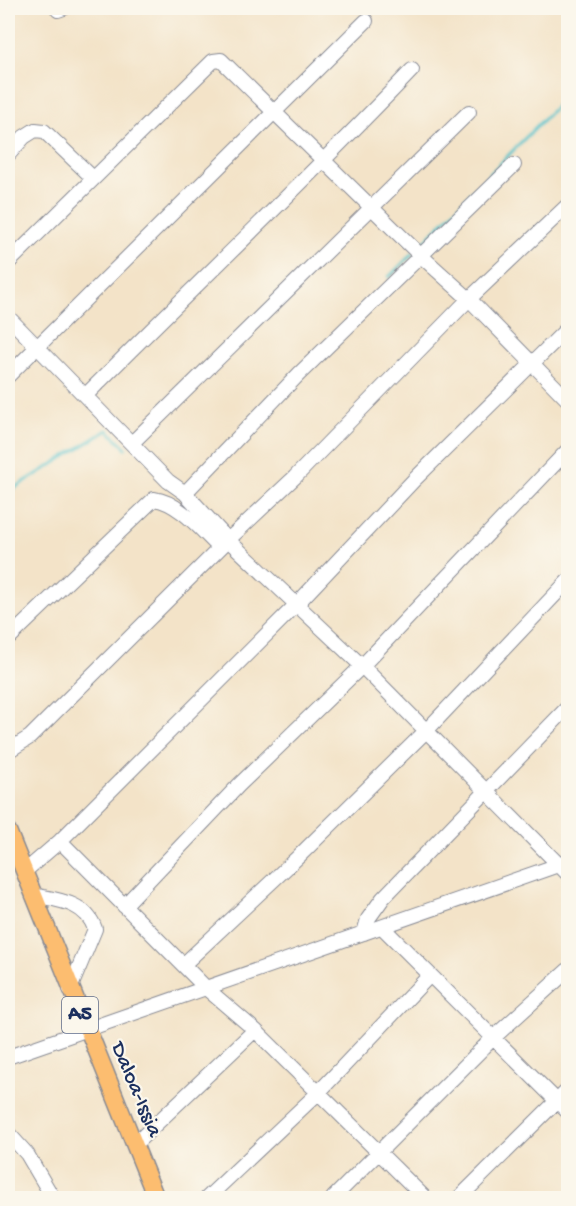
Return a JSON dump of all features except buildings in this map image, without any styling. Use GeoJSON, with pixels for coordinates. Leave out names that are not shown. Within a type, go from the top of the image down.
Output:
{"type":"FeatureCollection","features":[{"type":"Feature","properties":{"kind":"main road","name":"Daloa-Issia"},"geometry":{"type":"LineString","coordinates":[[8,831],[86,1030],[156,1198]]}},
{"type":"Feature","properties":{"kind":"street"},"geometry":{"type":"LineString","coordinates":[[57,8],[57,10],[64,8]]}},
{"type":"Feature","properties":{"kind":"street"},"geometry":{"type":"LineString","coordinates":[[8,376],[366,21]]}},
{"type":"Feature","properties":{"kind":"street"},"geometry":{"type":"LineString","coordinates":[[8,263],[213,61],[221,60],[326,160],[416,252],[469,299],[568,400]]}},
{"type":"Feature","properties":{"kind":"street"},"geometry":{"type":"LineString","coordinates":[[86,395],[206,273],[326,160],[412,70]]}},
{"type":"Feature","properties":{"kind":"street"},"geometry":{"type":"LineString","coordinates":[[132,443],[469,112]]}},
{"type":"Feature","properties":{"kind":"street"},"geometry":{"type":"LineString","coordinates":[[8,155],[30,133],[35,130],[44,131],[93,178]]}},
{"type":"Feature","properties":{"kind":"street"},"geometry":{"type":"LineString","coordinates":[[178,488],[299,374],[416,252],[514,165]]}},
{"type":"Feature","properties":{"kind":"street"},"geometry":{"type":"LineString","coordinates":[[8,751],[30,737],[224,544],[295,477],[469,299],[568,205]]}},
{"type":"Feature","properties":{"kind":"street"},"geometry":{"type":"LineString","coordinates":[[8,317],[178,488],[224,544]]}},
{"type":"Feature","properties":{"kind":"street"},"geometry":{"type":"LineString","coordinates":[[24,872],[60,841],[296,606],[414,480],[568,328]]}},
{"type":"Feature","properties":{"kind":"street"},"geometry":{"type":"LineString","coordinates":[[124,906],[239,785],[362,666],[568,450]]}},
{"type":"Feature","properties":{"kind":"street"},"geometry":{"type":"LineString","coordinates":[[8,639],[154,499],[161,500],[224,544],[296,606],[362,666],[565,866],[364,933],[8,1057]]}},
{"type":"Feature","properties":{"kind":"street"},"geometry":{"type":"LineString","coordinates":[[183,965],[298,857],[426,731],[568,582]]}},
{"type":"Feature","properties":{"kind":"street"},"geometry":{"type":"LineString","coordinates":[[364,933],[374,908],[568,707]]}},
{"type":"Feature","properties":{"kind":"street"},"geometry":{"type":"LineString","coordinates":[[60,841],[207,989],[255,1030],[317,1094],[425,1198]]}},
{"type":"Feature","properties":{"kind":"street"},"geometry":{"type":"LineString","coordinates":[[33,895],[73,904],[90,916],[95,929],[70,989]]}},
{"type":"Feature","properties":{"kind":"street"},"geometry":{"type":"LineString","coordinates":[[382,927],[568,1112]]}},
{"type":"Feature","properties":{"kind":"street"},"geometry":{"type":"LineString","coordinates":[[333,1198],[494,1038],[568,970]]}},
{"type":"Feature","properties":{"kind":"street"},"geometry":{"type":"LineString","coordinates":[[207,1198],[317,1094],[429,976]]}},
{"type":"Feature","properties":{"kind":"street"},"geometry":{"type":"LineString","coordinates":[[134,1145],[255,1030]]}},
{"type":"Feature","properties":{"kind":"street"},"geometry":{"type":"LineString","coordinates":[[459,1198],[568,1090]]}},
{"type":"Feature","properties":{"kind":"street"},"geometry":{"type":"LineString","coordinates":[[8,1133],[27,1154],[53,1198]]}},
{"type":"Feature","properties":{"kind":"waterway"},"geometry":{"type":"LineString","coordinates":[[419,247],[568,94]]}},
{"type":"Feature","properties":{"kind":"waterway"},"geometry":{"type":"LineString","coordinates":[[389,277],[412,254]]}},
{"type":"Feature","properties":{"kind":"waterway"},"geometry":{"type":"LineString","coordinates":[[8,492],[108,430],[126,448]]}}]}
